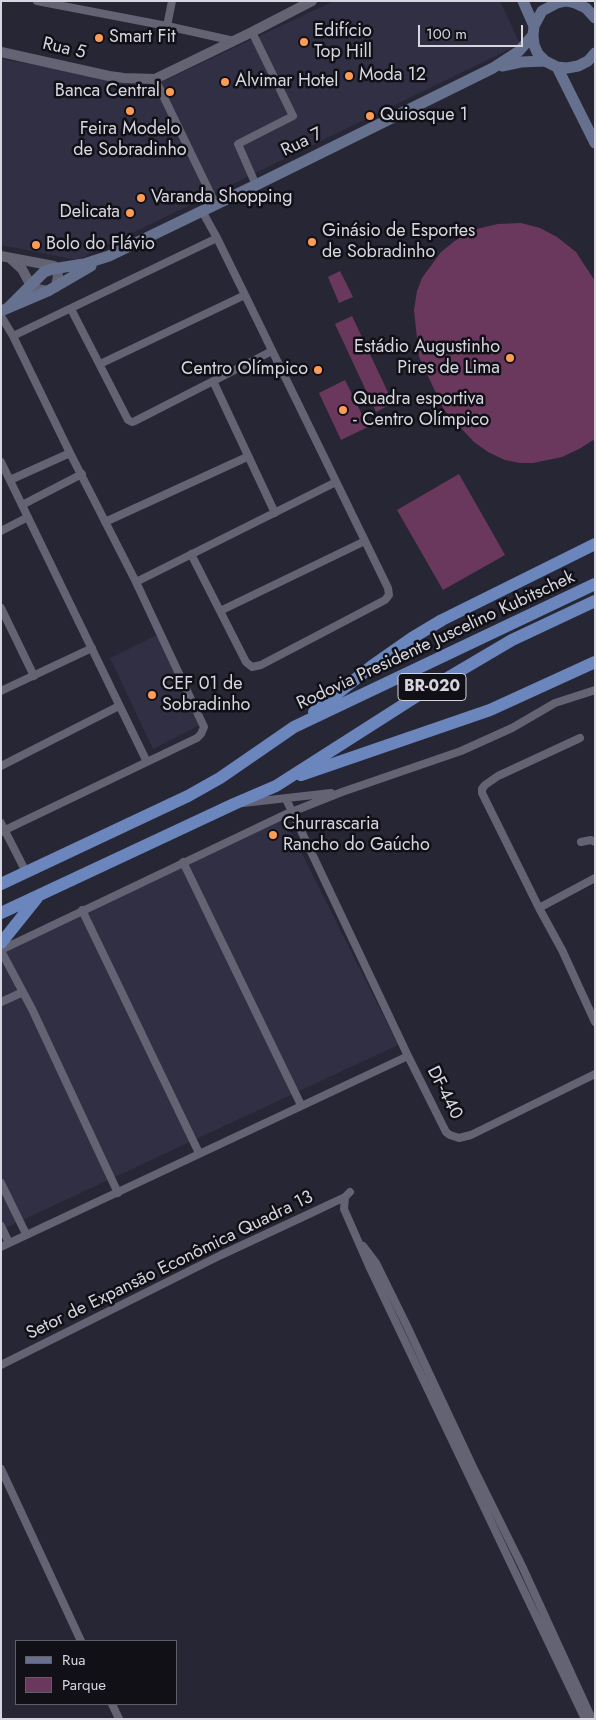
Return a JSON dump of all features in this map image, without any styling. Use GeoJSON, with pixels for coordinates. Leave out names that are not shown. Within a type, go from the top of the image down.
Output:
{"type":"FeatureCollection","features":[{"type":"Feature","properties":{"kind":"highway","name":"BR-020"},"geometry":{"type":"LineString","coordinates":[[294,727],[372,666],[412,638],[482,599],[595,544]]}},
{"type":"Feature","properties":{"kind":"highway","name":"Rodovia Presidente Juscelino Kubitschek"},"geometry":{"type":"LineString","coordinates":[[1,884],[188,796],[220,778],[294,727],[595,584]]}},
{"type":"Feature","properties":{"kind":"highway","name":"Rodovia Presidente Juscelino Kubitschek"},"geometry":{"type":"LineString","coordinates":[[1,913],[276,786],[417,696],[512,640],[595,601]]}},
{"type":"Feature","properties":{"kind":"highway","name":"BR-020"},"geometry":{"type":"LineString","coordinates":[[276,786],[354,756],[490,710],[595,662]]}},
{"type":"Feature","properties":{"kind":"highway"},"geometry":{"type":"LineString","coordinates":[[1,943],[39,896]]}},
{"type":"Feature","properties":{"kind":"main road"},"geometry":{"type":"LineString","coordinates":[[523,1],[533,31],[534,45],[538,54],[545,61],[557,67],[568,68],[588,61],[595,53]]}},
{"type":"Feature","properties":{"kind":"main road","name":"Rua 7"},"geometry":{"type":"LineString","coordinates":[[4,311],[52,289],[110,256],[493,68],[519,50],[533,31],[542,11],[549,6],[566,1],[574,2]]}},
{"type":"Feature","properties":{"kind":"main road"},"geometry":{"type":"LineString","coordinates":[[574,2],[591,8],[595,18]]}},
{"type":"Feature","properties":{"kind":"main road"},"geometry":{"type":"LineString","coordinates":[[493,68],[521,62],[545,61]]}},
{"type":"Feature","properties":{"kind":"main road"},"geometry":{"type":"LineString","coordinates":[[557,67],[593,137]]}},
{"type":"Feature","properties":{"kind":"main road","name":"Rua 7"},"geometry":{"type":"LineString","coordinates":[[4,311],[44,272],[56,268],[84,264],[110,256]]}},
{"type":"Feature","properties":{"kind":"street"},"geometry":{"type":"LineString","coordinates":[[167,26],[172,1]]}},
{"type":"Feature","properties":{"kind":"street","name":"Rua 5"},"geometry":{"type":"LineString","coordinates":[[1,52],[108,76],[138,79],[155,78],[234,41],[312,1]]}},
{"type":"Feature","properties":{"kind":"street"},"geometry":{"type":"LineString","coordinates":[[40,2],[167,26],[234,41]]}},
{"type":"Feature","properties":{"kind":"street"},"geometry":{"type":"LineString","coordinates":[[252,32],[293,116],[238,144],[256,185]]}},
{"type":"Feature","properties":{"kind":"street"},"geometry":{"type":"LineString","coordinates":[[155,78],[216,205]]}},
{"type":"Feature","properties":{"kind":"street"},"geometry":{"type":"LineString","coordinates":[[191,554],[246,662],[252,667],[260,666],[385,600],[389,595],[388,588],[246,295],[218,238],[202,212]]}},
{"type":"Feature","properties":{"kind":"street"},"geometry":{"type":"LineString","coordinates":[[13,336],[218,238]]}},
{"type":"Feature","properties":{"kind":"street"},"geometry":{"type":"LineString","coordinates":[[6,257],[52,265],[56,268],[58,280],[52,289],[37,289],[30,284],[22,269],[6,257]]}},
{"type":"Feature","properties":{"kind":"street"},"geometry":{"type":"LineString","coordinates":[[100,364],[246,295]]}},
{"type":"Feature","properties":{"kind":"street"},"geometry":{"type":"LineString","coordinates":[[71,309],[128,420],[132,422],[272,351]]}},
{"type":"Feature","properties":{"kind":"street"},"geometry":{"type":"LineString","coordinates":[[4,311],[13,336],[136,582],[203,722],[204,730],[197,738],[2,828],[26,872]]}},
{"type":"Feature","properties":{"kind":"street"},"geometry":{"type":"LineString","coordinates":[[213,381],[247,457],[275,513]]}},
{"type":"Feature","properties":{"kind":"street"},"geometry":{"type":"LineString","coordinates":[[10,480],[70,453]]}},
{"type":"Feature","properties":{"kind":"street"},"geometry":{"type":"LineString","coordinates":[[105,522],[247,457]]}},
{"type":"Feature","properties":{"kind":"street"},"geometry":{"type":"LineString","coordinates":[[1,462],[147,762]]}},
{"type":"Feature","properties":{"kind":"street"},"geometry":{"type":"LineString","coordinates":[[22,505],[82,474]]}},
{"type":"Feature","properties":{"kind":"street"},"geometry":{"type":"LineString","coordinates":[[136,582],[336,482]]}},
{"type":"Feature","properties":{"kind":"street"},"geometry":{"type":"LineString","coordinates":[[1,531],[28,517]]}},
{"type":"Feature","properties":{"kind":"street"},"geometry":{"type":"LineString","coordinates":[[220,611],[365,541]]}},
{"type":"Feature","properties":{"kind":"street"},"geometry":{"type":"LineString","coordinates":[[1,608],[34,676]]}},
{"type":"Feature","properties":{"kind":"street"},"geometry":{"type":"LineString","coordinates":[[1,691],[92,648]]}},
{"type":"Feature","properties":{"kind":"street"},"geometry":{"type":"LineString","coordinates":[[118,1193],[23,992],[1,951],[82,910],[292,812],[342,792],[461,751],[512,728],[556,702],[595,690]]}},
{"type":"Feature","properties":{"kind":"street"},"geometry":{"type":"LineString","coordinates":[[1,766],[119,706]]}},
{"type":"Feature","properties":{"kind":"street"},"geometry":{"type":"LineString","coordinates":[[580,738],[488,781],[482,789],[484,799],[562,950],[595,1022]]}},
{"type":"Feature","properties":{"kind":"street"},"geometry":{"type":"LineString","coordinates":[[234,804],[342,792]]}},
{"type":"Feature","properties":{"kind":"street","name":"DF-440"},"geometry":{"type":"LineString","coordinates":[[286,798],[446,1132],[453,1138],[471,1135],[595,1074]]}},
{"type":"Feature","properties":{"kind":"street"},"geometry":{"type":"LineString","coordinates":[[581,842],[591,840],[595,842]]}},
{"type":"Feature","properties":{"kind":"street"},"geometry":{"type":"LineString","coordinates":[[183,862],[301,1105]]}},
{"type":"Feature","properties":{"kind":"street"},"geometry":{"type":"LineString","coordinates":[[539,908],[595,878]]}},
{"type":"Feature","properties":{"kind":"street"},"geometry":{"type":"LineString","coordinates":[[82,910],[199,1153]]}},
{"type":"Feature","properties":{"kind":"street"},"geometry":{"type":"LineString","coordinates":[[1,1002],[23,992]]}},
{"type":"Feature","properties":{"kind":"street"},"geometry":{"type":"LineString","coordinates":[[1,1247],[408,1056]]}},
{"type":"Feature","properties":{"kind":"street"},"geometry":{"type":"LineString","coordinates":[[1,1183],[26,1234]]}},
{"type":"Feature","properties":{"kind":"street","name":"Setor de Expansão Econômica Quadra 13"},"geometry":{"type":"LineString","coordinates":[[1,1365],[348,1194],[344,1209],[358,1239]]}},
{"type":"Feature","properties":{"kind":"street"},"geometry":{"type":"LineString","coordinates":[[1,1226],[9,1243]]}},
{"type":"Feature","properties":{"kind":"street"},"geometry":{"type":"LineString","coordinates":[[358,1239],[368,1266],[585,1719]]}},
{"type":"Feature","properties":{"kind":"street"},"geometry":{"type":"LineString","coordinates":[[358,1239],[376,1262],[522,1566],[592,1719]]}},
{"type":"Feature","properties":{"kind":"street"},"geometry":{"type":"LineString","coordinates":[[1,1469],[81,1640]]}},
{"type":"Feature","properties":{"kind":"street"},"geometry":{"type":"LineString","coordinates":[[112,1705],[119,1719]]}},
{"type":"Feature","properties":{"kind":"shaded area"},"geometry":{"type":"Polygon","coordinates":[[[334,1],[500,1],[520,44],[77,260],[1,245],[1,59],[153,86],[334,1]]]}},
{"type":"Feature","properties":{"kind":"shaded area"},"geometry":{"type":"Polygon","coordinates":[[[157,635],[200,725],[153,749],[110,658],[157,635]]]}},
{"type":"Feature","properties":{"kind":"shaded area"},"geometry":{"type":"Polygon","coordinates":[[[281,812],[398,1045],[1,1230],[1,947],[281,812]]]}},
{"type":"Feature","properties":{"kind":"green space","name":"Estádio Augustinho Pires de Lima"},"geometry":{"type":"Polygon","coordinates":[[[521,223],[540,228],[557,237],[576,252],[595,281],[595,439],[562,457],[533,463],[505,460],[488,452],[474,442],[444,410],[419,357],[414,310],[417,291],[422,278],[441,252],[456,240],[476,229],[498,224],[521,223]]]}},
{"type":"Feature","properties":{"kind":"green space"},"geometry":{"type":"Polygon","coordinates":[[[340,271],[353,297],[339,303],[328,277],[340,271]]]}},
{"type":"Feature","properties":{"kind":"green space"},"geometry":{"type":"Polygon","coordinates":[[[352,316],[393,403],[376,412],[335,324],[352,316]]]}},
{"type":"Feature","properties":{"kind":"green space","name":"Quadra esportiva - Centro Olímpico"},"geometry":{"type":"Polygon","coordinates":[[[345,380],[368,427],[341,440],[319,393],[345,380]]]}},
{"type":"Feature","properties":{"kind":"green space"},"geometry":{"type":"Polygon","coordinates":[[[459,474],[505,555],[443,590],[397,510],[459,474]]]}},
{"type":"Feature","properties":{"kind":"place","name":"Smart Fit"},"geometry":{"type":"Point","coordinates":[99,38]}},
{"type":"Feature","properties":{"kind":"place","name":"Edifício Top Hill"},"geometry":{"type":"Point","coordinates":[304,42]}},
{"type":"Feature","properties":{"kind":"place","name":"Moda 12"},"geometry":{"type":"Point","coordinates":[349,76]}},
{"type":"Feature","properties":{"kind":"place","name":"Alvimar Hotel"},"geometry":{"type":"Point","coordinates":[225,82]}},
{"type":"Feature","properties":{"kind":"place","name":"Banca Central"},"geometry":{"type":"Point","coordinates":[170,92]}},
{"type":"Feature","properties":{"kind":"place","name":"Feira Modelo de Sobradinho"},"geometry":{"type":"Point","coordinates":[130,111]}},
{"type":"Feature","properties":{"kind":"place","name":"Quiosque 1"},"geometry":{"type":"Point","coordinates":[370,116]}},
{"type":"Feature","properties":{"kind":"place","name":"Varanda Shopping"},"geometry":{"type":"Point","coordinates":[141,198]}},
{"type":"Feature","properties":{"kind":"place","name":"Delicata"},"geometry":{"type":"Point","coordinates":[130,213]}},
{"type":"Feature","properties":{"kind":"place","name":"Ginásio de Esportes de Sobradinho"},"geometry":{"type":"Point","coordinates":[312,242]}},
{"type":"Feature","properties":{"kind":"place","name":"Bolo do Flávio"},"geometry":{"type":"Point","coordinates":[36,245]}},
{"type":"Feature","properties":{"kind":"place","name":"Estádio Augustinho Pires de Lima"},"geometry":{"type":"Point","coordinates":[510,358]}},
{"type":"Feature","properties":{"kind":"place","name":"Centro Olímpico"},"geometry":{"type":"Point","coordinates":[318,370]}},
{"type":"Feature","properties":{"kind":"place","name":"Quadra esportiva - Centro Olímpico"},"geometry":{"type":"Point","coordinates":[343,410]}},
{"type":"Feature","properties":{"kind":"place","name":"CEF 01 de Sobradinho"},"geometry":{"type":"Point","coordinates":[152,695]}},
{"type":"Feature","properties":{"kind":"place","name":"Churrascaria Rancho do Gaúcho"},"geometry":{"type":"Point","coordinates":[273,835]}}]}
